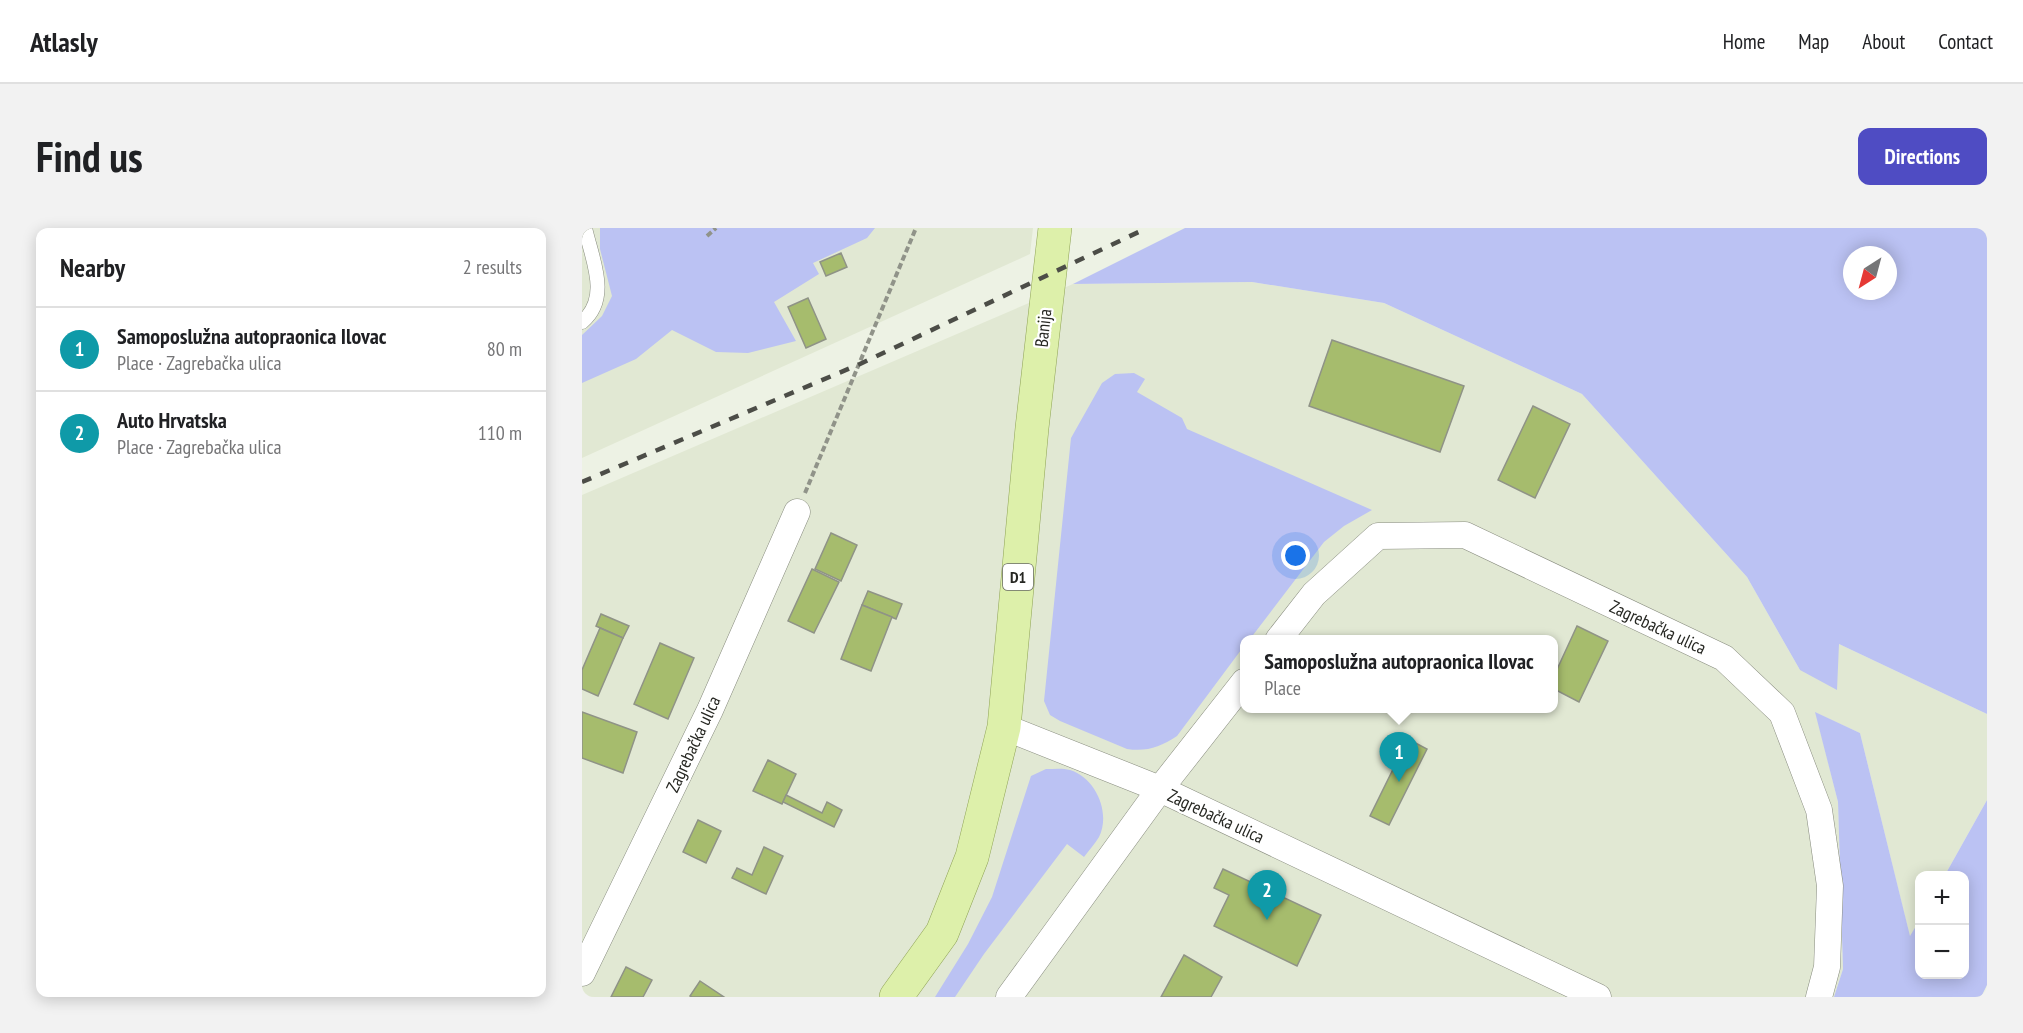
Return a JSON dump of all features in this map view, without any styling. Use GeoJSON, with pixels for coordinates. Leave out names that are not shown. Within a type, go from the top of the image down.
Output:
{"type":"FeatureCollection","features":[{"type":"Feature","properties":{"kind":"main road","name":"Banija"},"geometry":{"type":"LineString","coordinates":[[1004,727],[1032,428],[1055,228]]}},
{"type":"Feature","properties":{"kind":"main road","name":"D1"},"geometry":{"type":"LineString","coordinates":[[896,997],[942,933],[972,857],[1004,727]]}},
{"type":"Feature","properties":{"kind":"street","name":"Zagrebačka ulica"},"geometry":{"type":"LineString","coordinates":[[582,973],[710,710],[797,512]]}},
{"type":"Feature","properties":{"kind":"street","name":"Zagrebačka ulica"},"geometry":{"type":"LineString","coordinates":[[1281,635],[1314,594],[1378,536],[1465,535],[1724,658],[1782,713],[1819,810],[1830,886],[1827,967],[1819,997]]}},
{"type":"Feature","properties":{"kind":"street","name":"Zagrebačka ulica"},"geometry":{"type":"LineString","coordinates":[[1009,997],[1160,789],[1240,688]]}},
{"type":"Feature","properties":{"kind":"street","name":"Zagrebačka ulica"},"geometry":{"type":"LineString","coordinates":[[1004,727],[1160,789],[1598,997]]}},
{"type":"Feature","properties":{"kind":"lane"},"geometry":{"type":"LineString","coordinates":[[582,322],[593,310],[598,297],[598,285],[585,228]]}},
{"type":"Feature","properties":{"kind":"path"},"geometry":{"type":"LineString","coordinates":[[707,236],[716,228]]}},
{"type":"Feature","properties":{"kind":"path"},"geometry":{"type":"LineString","coordinates":[[797,512],[841,412],[916,228]]}},
{"type":"Feature","properties":{"kind":"shaded area"},"geometry":{"type":"Polygon","coordinates":[[[582,228],[1033,228],[1030,254],[582,458],[582,228]]]}},
{"type":"Feature","properties":{"kind":"shaded area"},"geometry":{"type":"Polygon","coordinates":[[[600,228],[875,228],[867,238],[813,263],[819,274],[774,302],[796,341],[748,353],[716,352],[672,330],[636,359],[582,383],[582,335],[602,316],[612,296],[600,249],[600,228]]]}},
{"type":"Feature","properties":{"kind":"shaded area"},"geometry":{"type":"Polygon","coordinates":[[[1185,228],[1987,228],[1987,714],[1839,644],[1837,690],[1800,670],[1747,577],[1582,394],[1384,303],[1252,282],[1073,284],[1185,228]]]}},
{"type":"Feature","properties":{"kind":"shaded area"},"geometry":{"type":"Polygon","coordinates":[[[1252,282],[1384,303],[1582,394],[1747,577],[1800,670],[1839,644],[1987,714],[1987,800],[1947,871],[1915,871],[1915,928],[1910,937],[1860,733],[1816,713],[1838,802],[1843,969],[1834,997],[582,997],[582,495],[1073,284],[1252,282]]]}},
{"type":"Feature","properties":{"kind":"shaded area"},"geometry":{"type":"Polygon","coordinates":[[[1134,373],[1145,379],[1137,392],[1182,418],[1187,429],[1372,510],[1344,526],[1324,542],[1253,635],[1240,635],[1240,651],[1177,736],[1159,746],[1141,750],[1127,749],[1060,721],[1050,715],[1044,701],[1071,438],[1102,383],[1115,374],[1134,373]]]}},
{"type":"Feature","properties":{"kind":"shaded area"},"geometry":{"type":"Polygon","coordinates":[[[1815,712],[1860,733],[1910,936],[1915,928],[1915,979],[1969,979],[1969,871],[1947,871],[1987,800],[1987,985],[1981,997],[1834,997],[1843,969],[1838,802],[1815,712]]]}},
{"type":"Feature","properties":{"kind":"shaded area"},"geometry":{"type":"Polygon","coordinates":[[[1046,769],[1070,770],[1087,780],[1094,788],[1102,807],[1102,828],[1099,837],[1084,857],[1067,844],[984,954],[955,997],[935,997],[968,944],[992,897],[1031,776],[1046,769]]]}},
{"type":"Feature","properties":{"kind":"building"},"geometry":{"type":"Polygon","coordinates":[[[841,253],[847,267],[826,276],[820,262],[841,253]]]}},
{"type":"Feature","properties":{"kind":"building"},"geometry":{"type":"Polygon","coordinates":[[[808,298],[826,339],[806,348],[788,307],[808,298]]]}},
{"type":"Feature","properties":{"kind":"building"},"geometry":{"type":"Polygon","coordinates":[[[1332,340],[1464,386],[1440,452],[1309,406],[1332,340]]]}},
{"type":"Feature","properties":{"kind":"building"},"geometry":{"type":"Polygon","coordinates":[[[1533,406],[1570,424],[1535,498],[1498,480],[1533,406]]]}},
{"type":"Feature","properties":{"kind":"building"},"geometry":{"type":"Polygon","coordinates":[[[831,533],[857,545],[841,581],[815,569],[831,533]]]}},
{"type":"Feature","properties":{"kind":"building"},"geometry":{"type":"Polygon","coordinates":[[[812,569],[839,582],[814,633],[788,621],[812,569]]]}},
{"type":"Feature","properties":{"kind":"building"},"geometry":{"type":"Polygon","coordinates":[[[868,591],[902,604],[896,619],[862,605],[868,591]]]}},
{"type":"Feature","properties":{"kind":"building"},"geometry":{"type":"Polygon","coordinates":[[[862,605],[892,617],[871,671],[841,659],[862,605]]]}},
{"type":"Feature","properties":{"kind":"building"},"geometry":{"type":"Polygon","coordinates":[[[601,614],[629,626],[623,638],[596,626],[601,614]]]}},
{"type":"Feature","properties":{"kind":"building"},"geometry":{"type":"Polygon","coordinates":[[[1577,626],[1608,641],[1579,702],[1558,691],[1558,667],[1577,626]]]}},
{"type":"Feature","properties":{"kind":"building"},"geometry":{"type":"Polygon","coordinates":[[[600,628],[623,638],[598,696],[582,689],[582,670],[600,628]]]}},
{"type":"Feature","properties":{"kind":"building"},"geometry":{"type":"Polygon","coordinates":[[[660,643],[694,658],[668,719],[634,704],[660,643]]]}},
{"type":"Feature","properties":{"kind":"building"},"geometry":{"type":"Polygon","coordinates":[[[582,712],[637,732],[623,773],[582,758],[582,712]]]}},
{"type":"Feature","properties":{"kind":"building"},"geometry":{"type":"Polygon","coordinates":[[[1408,739],[1427,749],[1389,825],[1370,816],[1408,739]]]}},
{"type":"Feature","properties":{"kind":"building"},"geometry":{"type":"Polygon","coordinates":[[[768,760],[796,774],[782,804],[753,791],[768,760]]]}},
{"type":"Feature","properties":{"kind":"building"},"geometry":{"type":"Polygon","coordinates":[[[786,795],[822,813],[827,802],[842,810],[834,827],[783,802],[786,795]]]}},
{"type":"Feature","properties":{"kind":"building"},"geometry":{"type":"Polygon","coordinates":[[[698,820],[721,831],[706,863],[683,852],[698,820]]]}},
{"type":"Feature","properties":{"kind":"building"},"geometry":{"type":"Polygon","coordinates":[[[764,847],[783,856],[766,894],[732,878],[737,868],[752,875],[764,847]]]}},
{"type":"Feature","properties":{"kind":"building"},"geometry":{"type":"Polygon","coordinates":[[[1223,869],[1321,915],[1297,966],[1214,926],[1229,895],[1214,888],[1223,869]]]}},
{"type":"Feature","properties":{"kind":"building"},"geometry":{"type":"Polygon","coordinates":[[[1184,955],[1222,977],[1211,997],[1161,997],[1184,955]]]}},
{"type":"Feature","properties":{"kind":"building"},"geometry":{"type":"Polygon","coordinates":[[[626,967],[652,980],[643,997],[611,997],[626,967]]]}},
{"type":"Feature","properties":{"kind":"building"},"geometry":{"type":"Polygon","coordinates":[[[700,981],[724,997],[690,996],[700,981]]]}},
{"type":"Feature","properties":{"kind":"railway"},"geometry":{"type":"LineString","coordinates":[[582,482],[860,364],[1147,228]]}},
{"type":"Feature","properties":{"kind":"place","name":"Samoposlužna autopraonica Ilovac"},"geometry":{"type":"Point","coordinates":[1399,782]}},
{"type":"Feature","properties":{"kind":"place","name":"Auto Hrvatska"},"geometry":{"type":"Point","coordinates":[1267,920]}}]}
